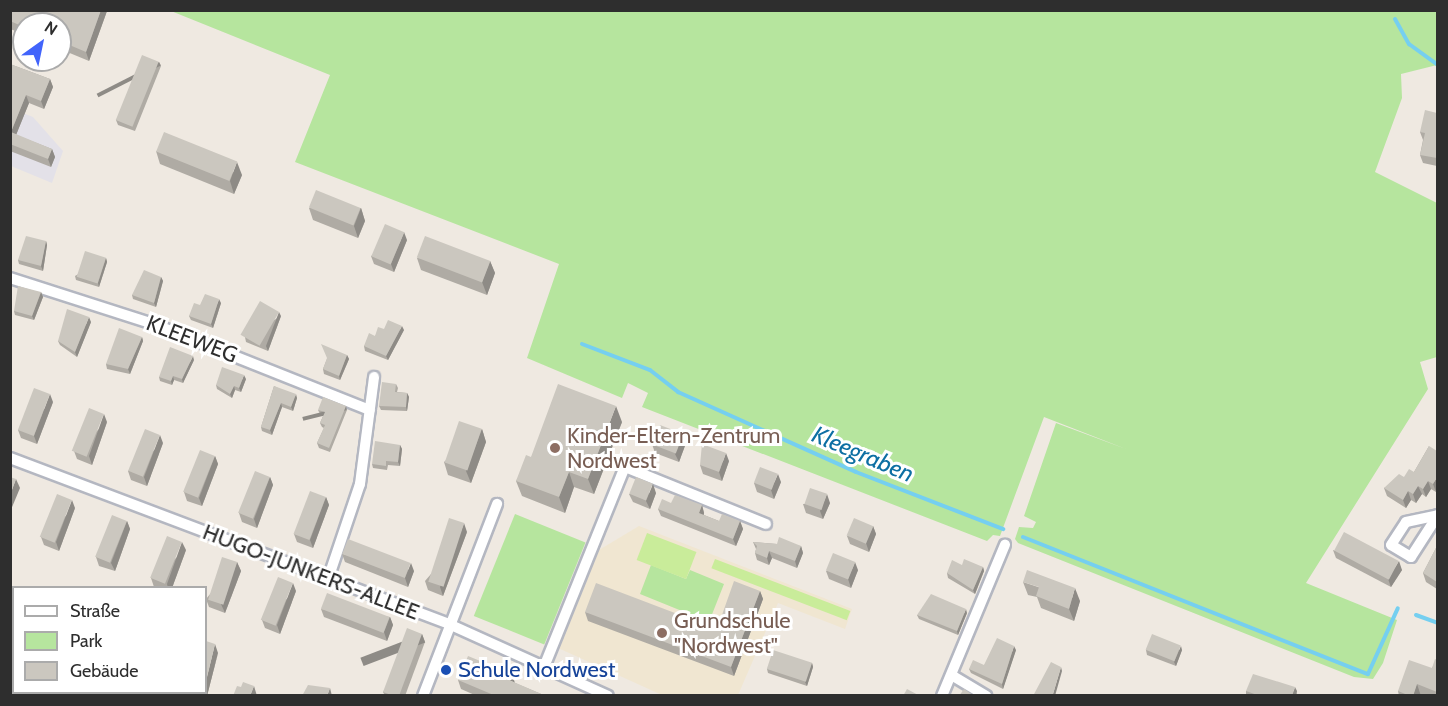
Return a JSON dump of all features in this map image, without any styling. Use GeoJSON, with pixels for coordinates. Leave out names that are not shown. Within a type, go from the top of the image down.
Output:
{"type":"FeatureCollection","features":[{"type":"Feature","properties":{"kind":"street","name":"KLEEWEG"},"geometry":{"type":"LineString","coordinates":[[10,278],[156,325],[370,410]]}},
{"type":"Feature","properties":{"kind":"street"},"geometry":{"type":"LineString","coordinates":[[328,579],[360,484],[374,377]]}},
{"type":"Feature","properties":{"kind":"street","name":"HUGO-JUNKERS-ALLEE"},"geometry":{"type":"LineString","coordinates":[[10,458],[451,625],[608,696]]}},
{"type":"Feature","properties":{"kind":"street"},"geometry":{"type":"LineString","coordinates":[[544,667],[625,467],[766,524]]}},
{"type":"Feature","properties":{"kind":"street"},"geometry":{"type":"LineString","coordinates":[[423,696],[497,504]]}},
{"type":"Feature","properties":{"kind":"street"},"geometry":{"type":"LineString","coordinates":[[1437,515],[1411,557],[1391,545],[1406,522],[1437,515]]}},
{"type":"Feature","properties":{"kind":"street"},"geometry":{"type":"LineString","coordinates":[[942,696],[953,676],[1005,545]]}},
{"type":"Feature","properties":{"kind":"street"},"geometry":{"type":"LineString","coordinates":[[953,676],[986,696]]}},
{"type":"Feature","properties":{"kind":"shaded area"},"geometry":{"type":"Polygon","coordinates":[[[10,108],[33,117],[63,151],[52,183],[11,166],[10,108]]]}},
{"type":"Feature","properties":{"kind":"shaded area"},"geometry":{"type":"Polygon","coordinates":[[[639,526],[852,609],[845,629],[778,603],[738,695],[662,695],[558,648],[594,553],[639,526]]]}},
{"type":"Feature","properties":{"kind":"green space"},"geometry":{"type":"Polygon","coordinates":[[[171,11],[1437,11],[1437,65],[1401,74],[1402,98],[1375,172],[1437,203],[1437,357],[1420,362],[1428,389],[1306,583],[1397,620],[1383,663],[1373,679],[1354,677],[1018,543],[1015,539],[1019,527],[1033,528],[1036,522],[1024,516],[1056,423],[1126,449],[1044,417],[1000,536],[993,535],[987,541],[642,407],[648,393],[628,383],[622,398],[527,358],[559,264],[295,162],[330,75],[171,11]]]}},
{"type":"Feature","properties":{"kind":"green space"},"geometry":{"type":"Polygon","coordinates":[[[515,514],[585,542],[544,644],[474,616],[515,514]]]}},
{"type":"Feature","properties":{"kind":"green space"},"geometry":{"type":"Polygon","coordinates":[[[647,533],[696,552],[686,579],[637,560],[647,533]]]}},
{"type":"Feature","properties":{"kind":"green space"},"geometry":{"type":"Polygon","coordinates":[[[715,559],[850,611],[847,620],[711,568],[715,559]]]}},
{"type":"Feature","properties":{"kind":"green space"},"geometry":{"type":"Polygon","coordinates":[[[651,565],[686,579],[690,570],[724,584],[709,622],[640,594],[651,565]]]}},
{"type":"Feature","properties":{"kind":"building"},"geometry":{"type":"Polygon","coordinates":[[[10,10],[101,10],[86,52],[72,46],[72,12],[12,12],[12,22],[10,21],[10,10]]]}},
{"type":"Feature","properties":{"kind":"building"},"geometry":{"type":"Polygon","coordinates":[[[142,55],[159,62],[132,127],[116,120],[142,55]]]}},
{"type":"Feature","properties":{"kind":"building"},"geometry":{"type":"Polygon","coordinates":[[[10,64],[12,72],[31,72],[50,79],[41,101],[26,95],[11,132],[52,149],[48,159],[10,144],[10,64]]]}},
{"type":"Feature","properties":{"kind":"building"},"geometry":{"type":"Polygon","coordinates":[[[1425,110],[1437,113],[1437,158],[1420,155],[1425,133],[1420,132],[1425,110]]]}},
{"type":"Feature","properties":{"kind":"building"},"geometry":{"type":"Polygon","coordinates":[[[164,132],[237,162],[229,181],[156,151],[164,132]]]}},
{"type":"Feature","properties":{"kind":"building"},"geometry":{"type":"Polygon","coordinates":[[[316,190],[361,208],[353,226],[309,208],[316,190]]]}},
{"type":"Feature","properties":{"kind":"building"},"geometry":{"type":"Polygon","coordinates":[[[385,224],[404,232],[391,264],[371,256],[385,224]]]}},
{"type":"Feature","properties":{"kind":"building"},"geometry":{"type":"Polygon","coordinates":[[[26,236],[46,241],[41,266],[18,260],[26,236]]]}},
{"type":"Feature","properties":{"kind":"building"},"geometry":{"type":"Polygon","coordinates":[[[425,236],[490,261],[482,283],[417,257],[425,236]]]}},
{"type":"Feature","properties":{"kind":"building"},"geometry":{"type":"Polygon","coordinates":[[[85,251],[106,258],[98,283],[77,277],[85,251]]]}},
{"type":"Feature","properties":{"kind":"building"},"geometry":{"type":"Polygon","coordinates":[[[144,270],[161,277],[154,303],[132,295],[144,270]]]}},
{"type":"Feature","properties":{"kind":"building"},"geometry":{"type":"Polygon","coordinates":[[[18,286],[41,292],[32,316],[14,311],[18,286]]]}},
{"type":"Feature","properties":{"kind":"building"},"geometry":{"type":"Polygon","coordinates":[[[205,294],[219,299],[211,324],[189,316],[194,303],[200,305],[205,294]]]}},
{"type":"Feature","properties":{"kind":"building"},"geometry":{"type":"Polygon","coordinates":[[[260,301],[279,312],[260,346],[240,335],[260,301]]]}},
{"type":"Feature","properties":{"kind":"building"},"geometry":{"type":"Polygon","coordinates":[[[67,309],[89,317],[75,352],[58,341],[67,309]]]}},
{"type":"Feature","properties":{"kind":"building"},"geometry":{"type":"Polygon","coordinates":[[[388,320],[402,326],[386,356],[364,346],[369,333],[375,336],[378,327],[384,329],[388,320]]]}},
{"type":"Feature","properties":{"kind":"building"},"geometry":{"type":"Polygon","coordinates":[[[119,328],[142,337],[128,369],[106,364],[119,328]]]}},
{"type":"Feature","properties":{"kind":"building"},"geometry":{"type":"Polygon","coordinates":[[[321,344],[347,355],[339,376],[323,369],[327,358],[321,344]]]}},
{"type":"Feature","properties":{"kind":"building"},"geometry":{"type":"Polygon","coordinates":[[[170,347],[193,356],[182,379],[173,376],[171,381],[159,377],[170,347]]]}},
{"type":"Feature","properties":{"kind":"building"},"geometry":{"type":"Polygon","coordinates":[[[222,367],[244,375],[239,388],[234,386],[230,394],[216,385],[222,367]]]}},
{"type":"Feature","properties":{"kind":"building"},"geometry":{"type":"Polygon","coordinates":[[[382,382],[396,384],[395,392],[407,393],[406,407],[379,406],[382,382]]]}},
{"type":"Feature","properties":{"kind":"building"},"geometry":{"type":"Polygon","coordinates":[[[558,384],[616,406],[588,479],[569,472],[559,497],[516,481],[526,455],[531,457],[558,384]]]}},
{"type":"Feature","properties":{"kind":"building"},"geometry":{"type":"Polygon","coordinates":[[[274,386],[296,394],[291,407],[281,403],[270,430],[261,427],[274,386]]]}},
{"type":"Feature","properties":{"kind":"building"},"geometry":{"type":"Polygon","coordinates":[[[34,388],[50,394],[34,436],[18,430],[34,388]]]}},
{"type":"Feature","properties":{"kind":"building"},"geometry":{"type":"Polygon","coordinates":[[[323,397],[346,406],[329,448],[317,443],[325,425],[320,423],[325,412],[318,410],[323,397]]]}},
{"type":"Feature","properties":{"kind":"building"},"geometry":{"type":"Polygon","coordinates":[[[89,408],[104,414],[87,457],[72,451],[89,408]]]}},
{"type":"Feature","properties":{"kind":"building"},"geometry":{"type":"Polygon","coordinates":[[[459,421],[482,429],[467,470],[445,463],[459,421]]]}},
{"type":"Feature","properties":{"kind":"building"},"geometry":{"type":"Polygon","coordinates":[[[660,425],[683,434],[676,454],[652,445],[660,425]]]}},
{"type":"Feature","properties":{"kind":"building"},"geometry":{"type":"Polygon","coordinates":[[[145,429],[160,435],[143,477],[128,471],[145,429]]]}},
{"type":"Feature","properties":{"kind":"building"},"geometry":{"type":"Polygon","coordinates":[[[375,441],[400,445],[398,462],[386,461],[386,466],[372,464],[375,441]]]}},
{"type":"Feature","properties":{"kind":"building"},"geometry":{"type":"Polygon","coordinates":[[[702,444],[726,453],[719,472],[700,465],[702,444]]]}},
{"type":"Feature","properties":{"kind":"building"},"geometry":{"type":"Polygon","coordinates":[[[1429,446],[1437,451],[1437,477],[1433,484],[1428,481],[1423,489],[1418,486],[1413,494],[1408,491],[1403,500],[1384,488],[1399,474],[1404,477],[1409,469],[1414,472],[1429,446]]]}},
{"type":"Feature","properties":{"kind":"building"},"geometry":{"type":"Polygon","coordinates":[[[200,450],[215,456],[198,498],[183,492],[200,450]]]}},
{"type":"Feature","properties":{"kind":"building"},"geometry":{"type":"Polygon","coordinates":[[[760,467],[778,474],[772,490],[754,483],[760,467]]]}},
{"type":"Feature","properties":{"kind":"building"},"geometry":{"type":"Polygon","coordinates":[[[255,471],[270,477],[253,519],[238,513],[255,471]]]}},
{"type":"Feature","properties":{"kind":"building"},"geometry":{"type":"Polygon","coordinates":[[[10,477],[16,479],[10,495],[10,477]]]}},
{"type":"Feature","properties":{"kind":"building"},"geometry":{"type":"Polygon","coordinates":[[[636,477],[653,484],[646,500],[629,494],[636,477]]]}},
{"type":"Feature","properties":{"kind":"building"},"geometry":{"type":"Polygon","coordinates":[[[810,488],[827,494],[821,510],[804,504],[810,488]]]}},
{"type":"Feature","properties":{"kind":"building"},"geometry":{"type":"Polygon","coordinates":[[[310,491],[326,497],[309,540],[294,534],[310,491]]]}},
{"type":"Feature","properties":{"kind":"building"},"geometry":{"type":"Polygon","coordinates":[[[57,494],[72,500],[55,543],[40,537],[57,494]]]}},
{"type":"Feature","properties":{"kind":"building"},"geometry":{"type":"Polygon","coordinates":[[[675,495],[702,505],[699,513],[719,521],[722,514],[740,521],[733,539],[658,509],[662,499],[671,503],[675,495]]]}},
{"type":"Feature","properties":{"kind":"building"},"geometry":{"type":"Polygon","coordinates":[[[112,515],[127,521],[110,563],[95,557],[112,515]]]}},
{"type":"Feature","properties":{"kind":"building"},"geometry":{"type":"Polygon","coordinates":[[[449,518],[464,523],[444,587],[428,582],[449,518]]]}},
{"type":"Feature","properties":{"kind":"building"},"geometry":{"type":"Polygon","coordinates":[[[854,518],[873,526],[866,544],[847,535],[854,518]]]}},
{"type":"Feature","properties":{"kind":"building"},"geometry":{"type":"Polygon","coordinates":[[[1344,532],[1399,561],[1389,580],[1334,551],[1344,532]]]}},
{"type":"Feature","properties":{"kind":"building"},"geometry":{"type":"Polygon","coordinates":[[[167,536],[182,542],[165,584],[150,578],[167,536]]]}},
{"type":"Feature","properties":{"kind":"building"},"geometry":{"type":"Polygon","coordinates":[[[779,537],[801,546],[795,561],[769,551],[767,558],[755,553],[757,546],[753,542],[777,544],[779,537]]]}},
{"type":"Feature","properties":{"kind":"building"},"geometry":{"type":"Polygon","coordinates":[[[348,539],[411,563],[405,578],[342,554],[348,539]]]}},
{"type":"Feature","properties":{"kind":"building"},"geometry":{"type":"Polygon","coordinates":[[[1437,546],[1437,582],[1423,573],[1437,546]]]}},
{"type":"Feature","properties":{"kind":"building"},"geometry":{"type":"Polygon","coordinates":[[[833,553],[855,562],[848,580],[826,571],[833,553]]]}},
{"type":"Feature","properties":{"kind":"building"},"geometry":{"type":"Polygon","coordinates":[[[222,557],[237,562],[223,605],[208,600],[222,557]]]}},
{"type":"Feature","properties":{"kind":"building"},"geometry":{"type":"Polygon","coordinates":[[[964,559],[983,567],[973,590],[947,573],[952,560],[962,565],[964,559]]]}},
{"type":"Feature","properties":{"kind":"building"},"geometry":{"type":"Polygon","coordinates":[[[1027,570],[1075,588],[1069,609],[1036,596],[1039,587],[1023,582],[1027,570]]]}},
{"type":"Feature","properties":{"kind":"building"},"geometry":{"type":"Polygon","coordinates":[[[278,577],[293,583],[276,626],[261,620],[278,577]]]}},
{"type":"Feature","properties":{"kind":"building","name":"Grundschule \"Nordwest\""},"geometry":{"type":"Polygon","coordinates":[[[734,581],[760,591],[731,667],[585,612],[596,583],[717,629],[734,581]]]}},
{"type":"Feature","properties":{"kind":"building"},"geometry":{"type":"Polygon","coordinates":[[[327,593],[390,617],[383,633],[321,609],[327,593]]]}},
{"type":"Feature","properties":{"kind":"building"},"geometry":{"type":"Polygon","coordinates":[[[931,594],[966,609],[957,631],[917,615],[931,594]]]}},
{"type":"Feature","properties":{"kind":"building"},"geometry":{"type":"Polygon","coordinates":[[[407,628],[422,634],[399,696],[394,696],[383,692],[407,628]]]}},
{"type":"Feature","properties":{"kind":"building"},"geometry":{"type":"Polygon","coordinates":[[[1152,634],[1181,646],[1174,661],[1146,650],[1152,634]]]}},
{"type":"Feature","properties":{"kind":"building"},"geometry":{"type":"Polygon","coordinates":[[[997,638],[1014,646],[1002,684],[969,669],[973,660],[984,665],[997,638]]]}},
{"type":"Feature","properties":{"kind":"building"},"geometry":{"type":"Polygon","coordinates":[[[207,641],[215,644],[207,677],[207,641]]]}},
{"type":"Feature","properties":{"kind":"building"},"geometry":{"type":"Polygon","coordinates":[[[773,650],[812,663],[806,682],[767,669],[773,650]]]}},
{"type":"Feature","properties":{"kind":"building"},"geometry":{"type":"Polygon","coordinates":[[[468,656],[512,674],[509,680],[546,696],[496,696],[458,680],[468,656]]]}},
{"type":"Feature","properties":{"kind":"building"},"geometry":{"type":"Polygon","coordinates":[[[1435,659],[1437,660],[1437,692],[1417,684],[1413,696],[1398,691],[1409,660],[1432,668],[1435,659]]]}},
{"type":"Feature","properties":{"kind":"building"},"geometry":{"type":"Polygon","coordinates":[[[1051,662],[1061,667],[1053,694],[1056,696],[1033,696],[1051,662]]]}},
{"type":"Feature","properties":{"kind":"building"},"geometry":{"type":"Polygon","coordinates":[[[10,667],[12,668],[12,689],[10,688],[10,667]]]}},
{"type":"Feature","properties":{"kind":"building"},"geometry":{"type":"Polygon","coordinates":[[[1253,674],[1295,687],[1292,696],[1260,696],[1246,691],[1253,674]]]}},
{"type":"Feature","properties":{"kind":"building"},"geometry":{"type":"Polygon","coordinates":[[[243,682],[254,686],[250,696],[233,696],[237,686],[241,687],[243,682]]]}},
{"type":"Feature","properties":{"kind":"building"},"geometry":{"type":"Polygon","coordinates":[[[308,685],[330,688],[327,696],[302,696],[308,685]]]}},
{"type":"Feature","properties":{"kind":"building"},"geometry":{"type":"Polygon","coordinates":[[[907,689],[920,696],[903,696],[907,689]]]}},
{"type":"Feature","properties":{"kind":"building"},"geometry":{"type":"Polygon","coordinates":[[[964,689],[974,696],[959,696],[964,689]]]}},
{"type":"Feature","properties":{"kind":"waterway"},"geometry":{"type":"LineString","coordinates":[[1395,19],[1409,44],[1438,65]]}},
{"type":"Feature","properties":{"kind":"waterway","name":"Kleegraben"},"geometry":{"type":"LineString","coordinates":[[582,344],[650,370],[678,392],[856,472],[1003,529]]}},
{"type":"Feature","properties":{"kind":"waterway","name":"Kleegraben"},"geometry":{"type":"LineString","coordinates":[[1023,537],[1368,674],[1398,608]]}},
{"type":"Feature","properties":{"kind":"waterway","name":"Kleegraben"},"geometry":{"type":"LineString","coordinates":[[1416,615],[1438,623]]}},
{"type":"Feature","properties":{"kind":"place","name":"Kinder-Eltern-Zentrum Nordwest"},"geometry":{"type":"Point","coordinates":[555,448]}},
{"type":"Feature","properties":{"kind":"place","name":"Grundschule \"Nordwest\""},"geometry":{"type":"Point","coordinates":[662,633]}},
{"type":"Feature","properties":{"kind":"place","name":"Schule Nordwest"},"geometry":{"type":"Point","coordinates":[446,670]}}]}
